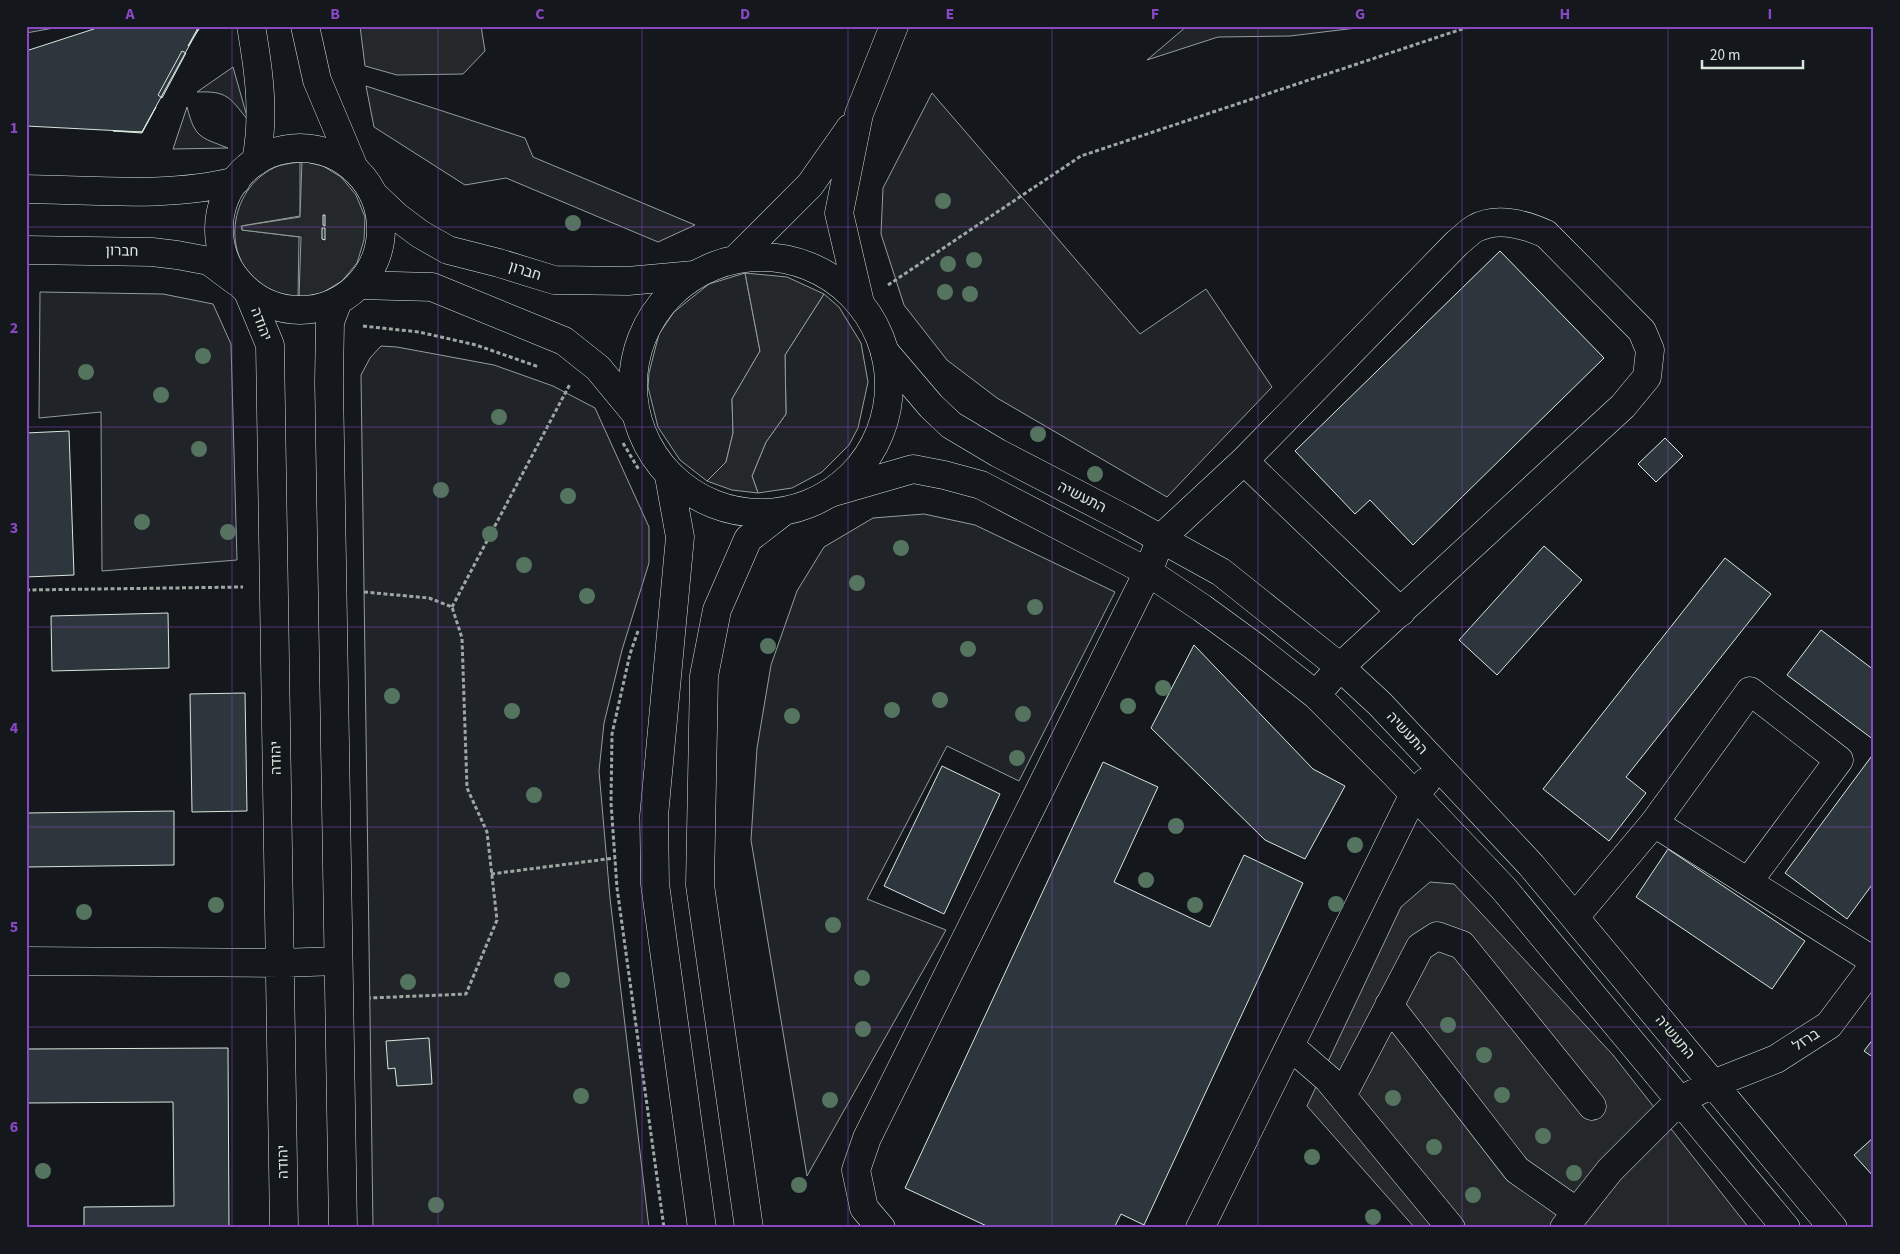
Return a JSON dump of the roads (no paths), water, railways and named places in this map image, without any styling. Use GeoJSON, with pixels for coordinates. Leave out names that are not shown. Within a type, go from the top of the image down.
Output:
{"type":"FeatureCollection","features":[{"type":"Feature","properties":{"kind":"main road"},"geometry":{"type":"LineString","coordinates":[[251,26],[260,96],[261,137],[256,161]]}},
{"type":"Feature","properties":{"kind":"main road"},"geometry":{"type":"LineString","coordinates":[[305,26],[317,80],[354,168]]}},
{"type":"Feature","properties":{"kind":"main road"},"geometry":{"type":"LineString","coordinates":[[860,303],[839,213],[859,114],[894,26]]}},
{"type":"Feature","properties":{"kind":"main road"},"geometry":{"type":"LineString","coordinates":[[736,259],[810,185],[859,114]]}},
{"type":"Feature","properties":{"kind":"main road"},"geometry":{"type":"LineString","coordinates":[[334,312],[316,309],[292,310],[268,304],[244,288],[227,266],[221,244],[219,222],[225,200],[236,181],[256,161],[275,152],[296,148],[317,150],[336,156],[354,168],[366,181],[374,196],[381,219],[380,243],[373,265],[359,285],[334,312],[329,382],[343,1228]]}},
{"type":"Feature","properties":{"kind":"main road"},"geometry":{"type":"LineString","coordinates":[[26,189],[169,191],[214,187],[236,181]]}},
{"type":"Feature","properties":{"kind":"main road","name":"חברון"},"geometry":{"type":"LineString","coordinates":[[374,196],[420,234],[448,250],[554,280],[628,281],[694,275]]}},
{"type":"Feature","properties":{"kind":"main road"},"geometry":{"type":"LineString","coordinates":[[881,1228],[864,1208],[856,1170],[867,1138],[1148,572],[1161,538],[1244,461],[1456,244],[1475,228],[1499,222],[1527,225],[1546,234],[1642,332],[1650,350],[1647,377],[1623,406],[1340,667],[1316,695]]}},
{"type":"Feature","properties":{"kind":"main road","name":"חברון"},"geometry":{"type":"LineString","coordinates":[[26,250],[152,252],[177,255],[209,261],[244,288]]}},
{"type":"Feature","properties":{"kind":"main road"},"geometry":{"type":"LineString","coordinates":[[830,493],[860,466],[880,432],[889,392],[885,352],[875,327],[860,303],[835,280],[804,264],[770,257],[736,259],[694,275],[669,295],[650,321],[638,351],[633,382],[636,414],[648,448],[669,476],[703,500],[711,503],[742,512],[784,512],[807,505],[830,493],[913,469],[944,475],[981,485],[1148,572],[1217,619],[1316,695],[1414,794],[1504,889],[1786,1228]]}},
{"type":"Feature","properties":{"kind":"main road"},"geometry":{"type":"LineString","coordinates":[[359,285],[432,287],[564,342],[598,368],[636,414]]}},
{"type":"Feature","properties":{"kind":"main road","name":"יהודה"},"geometry":{"type":"LineString","coordinates":[[244,288],[270,345],[284,1228]]}},
{"type":"Feature","properties":{"kind":"main road","name":"התעשיה"},"geometry":{"type":"LineString","coordinates":[[885,352],[930,406],[951,425],[998,453],[1161,538],[1221,572],[1340,667],[1380,704],[1531,865],[1833,1228]]}},
{"type":"Feature","properties":{"kind":"main road"},"geometry":{"type":"LineString","coordinates":[[1244,461],[1401,612]]}},
{"type":"Feature","properties":{"kind":"main road"},"geometry":{"type":"LineString","coordinates":[[669,476],[680,537],[654,816],[655,884],[702,1228]]}},
{"type":"Feature","properties":{"kind":"main road"},"geometry":{"type":"LineString","coordinates":[[749,1228],[700,885],[704,676],[717,610],[748,539],[784,512]]}},
{"type":"Feature","properties":{"kind":"main road"},"geometry":{"type":"LineString","coordinates":[[1575,917],[1654,823],[1750,691],[1839,760],[1748,882]]}},
{"type":"Feature","properties":{"kind":"main road"},"geometry":{"type":"LineString","coordinates":[[1200,1228],[1414,794],[1440,768]]}},
{"type":"Feature","properties":{"kind":"main road"},"geometry":{"type":"LineString","coordinates":[[1654,823],[1874,963]]}},
{"type":"Feature","properties":{"kind":"main road"},"geometry":{"type":"LineString","coordinates":[[1342,1096],[1420,947],[1437,936],[1462,945],[1592,1106]]}},
{"type":"Feature","properties":{"kind":"main road"},"geometry":{"type":"LineString","coordinates":[[26,962],[280,963],[338,961]]}},
{"type":"Feature","properties":{"kind":"main road","name":"ברזל"},"geometry":{"type":"LineString","coordinates":[[1570,1220],[1610,1170],[1680,1100],[1776,1059],[1829,1025],[1874,963]]}},
{"type":"Feature","properties":{"kind":"main road"},"geometry":{"type":"LineString","coordinates":[[1389,1005],[1517,1170],[1570,1220]]}},
{"type":"Feature","properties":{"kind":"main road"},"geometry":{"type":"LineString","coordinates":[[1290,1046],[1328,1079],[1452,1228]]}}]}
